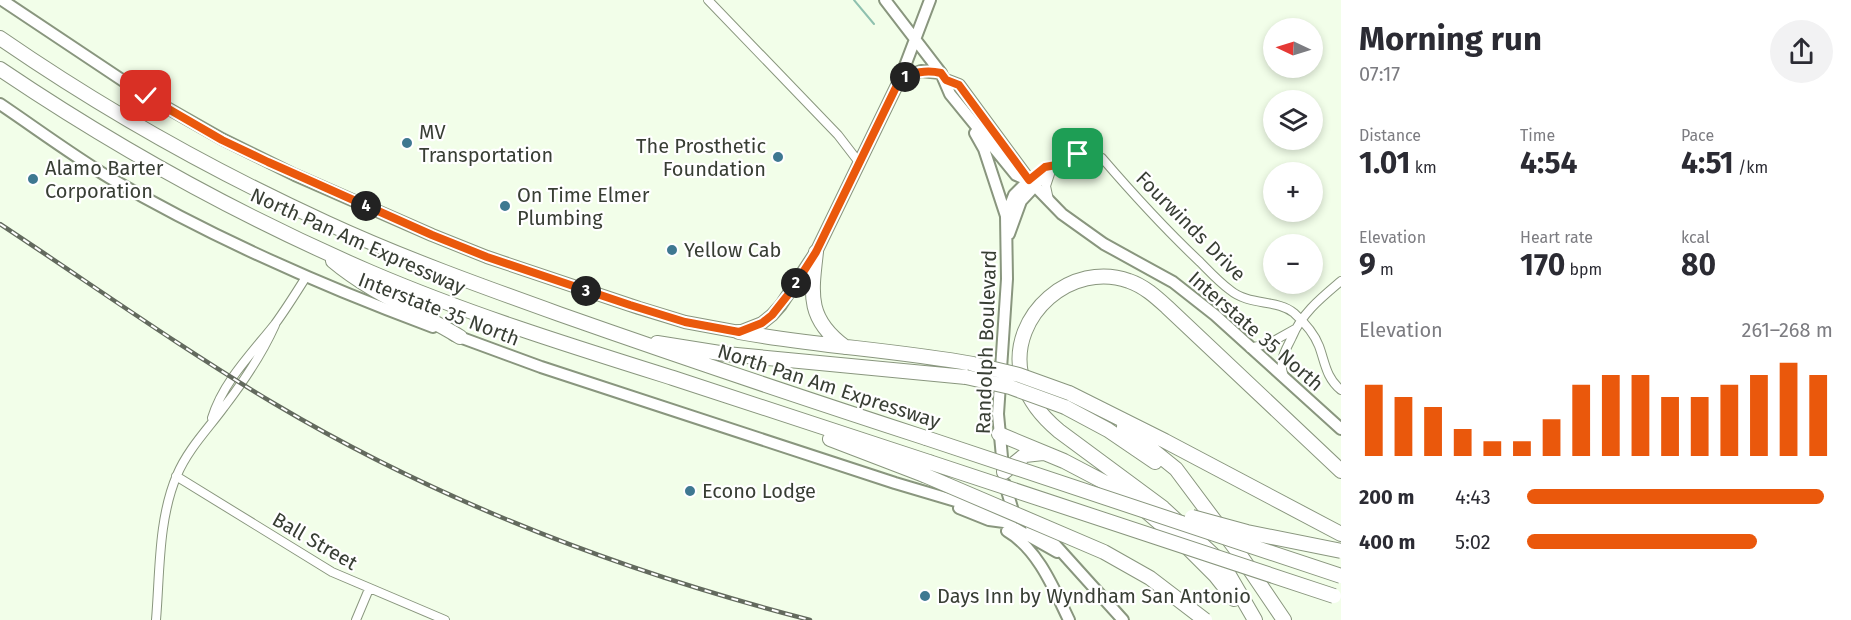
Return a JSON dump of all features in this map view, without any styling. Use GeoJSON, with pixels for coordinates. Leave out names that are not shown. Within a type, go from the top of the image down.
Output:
{"type":"FeatureCollection","features":[{"type":"Feature","properties":{"kind":"highway","name":"North Pan Am Expressway"},"geometry":{"type":"LineString","coordinates":[[0,38],[91,98],[241,182],[422,264],[637,342],[1341,576]]}},
{"type":"Feature","properties":{"kind":"highway","name":"North Pan Am Expressway"},"geometry":{"type":"LineString","coordinates":[[0,69],[92,129],[176,178],[320,250],[409,288],[505,324],[691,384],[927,469],[1337,597]]}},
{"type":"Feature","properties":{"kind":"highway"},"geometry":{"type":"LineString","coordinates":[[320,250],[352,277],[460,337]]}},
{"type":"Feature","properties":{"kind":"highway"},"geometry":{"type":"LineString","coordinates":[[816,252],[812,288],[813,306],[825,329],[847,348]]}},
{"type":"Feature","properties":{"kind":"highway"},"geometry":{"type":"LineString","coordinates":[[1255,620],[1222,564],[1163,508],[1105,467],[1045,420],[1028,393],[1022,377],[1020,354],[1025,332],[1035,312],[1044,302],[1078,280],[1096,278],[1129,281],[1149,292],[1167,307],[1341,471]]}},
{"type":"Feature","properties":{"kind":"highway"},"geometry":{"type":"LineString","coordinates":[[739,332],[847,348],[936,357],[1019,375],[1069,393],[1100,410],[1131,423],[1341,534]]}},
{"type":"Feature","properties":{"kind":"highway"},"geometry":{"type":"LineString","coordinates":[[637,342],[768,359],[966,377],[1010,387],[1065,407],[1128,443],[1180,482],[1205,508]]}},
{"type":"Feature","properties":{"kind":"highway"},"geometry":{"type":"LineString","coordinates":[[1100,410],[1176,469],[1239,552],[1284,620]]}},
{"type":"Feature","properties":{"kind":"highway"},"geometry":{"type":"LineString","coordinates":[[999,434],[1084,470],[1125,494],[1184,544],[1215,574],[1251,620]]}},
{"type":"Feature","properties":{"kind":"highway"},"geometry":{"type":"LineString","coordinates":[[926,438],[1114,492],[1205,521],[1341,551]]}},
{"type":"Feature","properties":{"kind":"highway"},"geometry":{"type":"LineString","coordinates":[[1308,441],[1341,462]]}},
{"type":"Feature","properties":{"kind":"highway"},"geometry":{"type":"LineString","coordinates":[[1004,472],[1025,455],[1043,453]]}},
{"type":"Feature","properties":{"kind":"highway"},"geometry":{"type":"LineString","coordinates":[[927,469],[1104,552],[1150,578],[1205,620]]}},
{"type":"Feature","properties":{"kind":"main road"},"geometry":{"type":"LineString","coordinates":[[2,0],[155,102],[222,140],[295,175],[487,257],[666,316],[739,332],[762,323],[772,315],[816,252],[858,161],[900,79],[930,0]]}},
{"type":"Feature","properties":{"kind":"main road"},"geometry":{"type":"LineString","coordinates":[[885,0],[943,76],[950,94],[1016,175],[1034,183]]}},
{"type":"Feature","properties":{"kind":"main road"},"geometry":{"type":"LineString","coordinates":[[900,79],[921,71],[943,76],[959,85],[1034,183]]}},
{"type":"Feature","properties":{"kind":"main road","name":"Interstate 35 North"},"geometry":{"type":"LineString","coordinates":[[0,104],[73,155],[144,197],[306,277],[541,367],[895,483],[1015,518],[1045,535],[1123,620]]}},
{"type":"Feature","properties":{"kind":"main road","name":"Randolph Boulevard"},"geometry":{"type":"LineString","coordinates":[[959,105],[984,149],[1006,216],[1007,279],[998,397],[999,434],[1006,491],[1015,518]]}},
{"type":"Feature","properties":{"kind":"main road"},"geometry":{"type":"LineString","coordinates":[[1006,216],[1014,195],[1034,183]]}},
{"type":"Feature","properties":{"kind":"main road","name":"Randolph Boulevard"},"geometry":{"type":"LineString","coordinates":[[1008,237],[1021,201],[1034,183]]}},
{"type":"Feature","properties":{"kind":"main road","name":"Interstate 35 North"},"geometry":{"type":"LineString","coordinates":[[1034,183],[1049,202],[1078,227],[1173,282],[1215,315],[1341,429]]}},
{"type":"Feature","properties":{"kind":"main road","name":"Interstate 35 North"},"geometry":{"type":"LineString","coordinates":[[895,483],[989,520],[1004,522],[1067,559]]}},
{"type":"Feature","properties":{"kind":"main road"},"geometry":{"type":"LineString","coordinates":[[989,520],[1026,545],[1044,572],[1069,620]]}},
{"type":"Feature","properties":{"kind":"street"},"geometry":{"type":"LineString","coordinates":[[708,0],[838,135],[858,161]]}},
{"type":"Feature","properties":{"kind":"street","name":"Fourwinds Drive"},"geometry":{"type":"LineString","coordinates":[[1034,183],[1050,173],[1056,165],[1070,155],[1091,154],[1102,158],[1161,225],[1230,291],[1249,301],[1286,308],[1300,320],[1316,339],[1326,372],[1341,390]]}},
{"type":"Feature","properties":{"kind":"street","name":"Fourwinds Drive"},"geometry":{"type":"LineString","coordinates":[[1034,183],[1045,167],[1056,165]]}},
{"type":"Feature","properties":{"kind":"street"},"geometry":{"type":"LineString","coordinates":[[1049,202],[1046,186],[1050,173]]}},
{"type":"Feature","properties":{"kind":"street"},"geometry":{"type":"LineString","coordinates":[[156,620],[165,519],[176,476],[265,346],[274,325],[306,277]]}},
{"type":"Feature","properties":{"kind":"street"},"geometry":{"type":"LineString","coordinates":[[1284,379],[1281,370],[1282,355],[1295,328],[1300,320],[1341,281]]}},
{"type":"Feature","properties":{"kind":"street"},"geometry":{"type":"LineString","coordinates":[[1250,348],[1270,343],[1295,328]]}},
{"type":"Feature","properties":{"kind":"street","name":"Ball Street"},"geometry":{"type":"LineString","coordinates":[[176,476],[332,572],[369,590],[445,620]]}},
{"type":"Feature","properties":{"kind":"street"},"geometry":{"type":"LineString","coordinates":[[356,620],[369,590]]}},
{"type":"Feature","properties":{"kind":"waterway"},"geometry":{"type":"LineString","coordinates":[[854,0],[874,24]]}},
{"type":"Feature","properties":{"kind":"railway"},"geometry":{"type":"LineString","coordinates":[[0,224],[240,383],[338,439],[402,472],[468,503],[602,556],[671,580],[810,620]]}},
{"type":"Feature","properties":{"kind":"place","name":"MV Transportation"},"geometry":{"type":"Point","coordinates":[407,143]}},
{"type":"Feature","properties":{"kind":"place","name":"The Prosthetic Foundation"},"geometry":{"type":"Point","coordinates":[778,157]}},
{"type":"Feature","properties":{"kind":"place","name":"Alamo Barter Corporation"},"geometry":{"type":"Point","coordinates":[33,179]}},
{"type":"Feature","properties":{"kind":"place","name":"On Time Elmer Plumbing"},"geometry":{"type":"Point","coordinates":[505,206]}},
{"type":"Feature","properties":{"kind":"place","name":"Yellow Cab"},"geometry":{"type":"Point","coordinates":[672,250]}},
{"type":"Feature","properties":{"kind":"place","name":"Econo Lodge"},"geometry":{"type":"Point","coordinates":[690,491]}},
{"type":"Feature","properties":{"kind":"place","name":"Days Inn by Wyndham San Antonio"},"geometry":{"type":"Point","coordinates":[925,596]}},
{"type":"Feature","properties":{"kind":"route"},"geometry":{"type":"LineString","coordinates":[[146,96],[222,140],[268,162],[487,257],[685,322],[739,332],[762,323],[772,315],[791,291],[816,252],[858,161],[900,79],[928,70],[941,73],[946,80],[959,85],[1029,180],[1045,167],[1056,165],[1070,155],[1078,154]]}}]}
